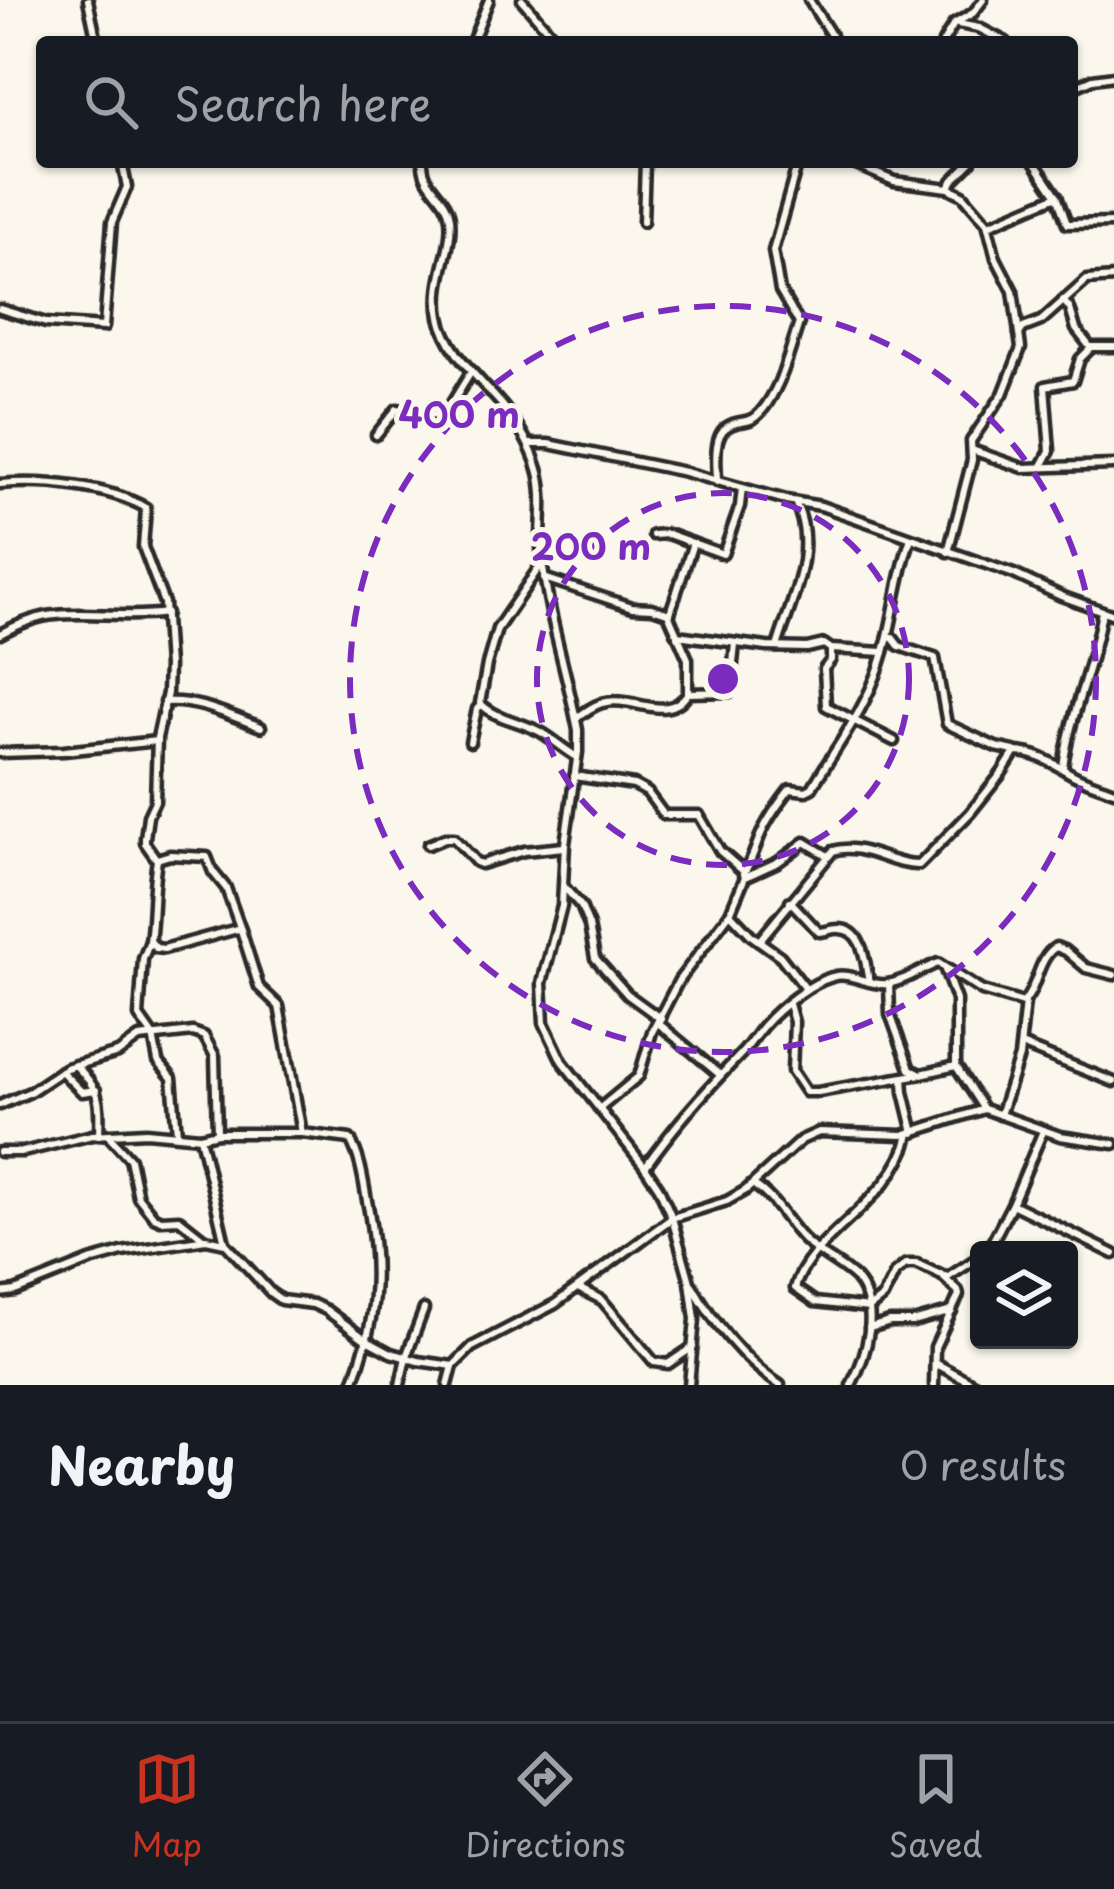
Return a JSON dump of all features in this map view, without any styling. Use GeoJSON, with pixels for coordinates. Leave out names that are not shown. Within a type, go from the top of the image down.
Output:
{"type":"FeatureCollection","features":[{"type":"Feature","properties":{"kind":"street"},"geometry":{"type":"LineString","coordinates":[[88,0],[96,36]]}},
{"type":"Feature","properties":{"kind":"street"},"geometry":{"type":"LineString","coordinates":[[474,36],[489,0]]}},
{"type":"Feature","properties":{"kind":"street"},"geometry":{"type":"LineString","coordinates":[[522,0],[553,36]]}},
{"type":"Feature","properties":{"kind":"street"},"geometry":{"type":"LineString","coordinates":[[808,0],[831,36]]}},
{"type":"Feature","properties":{"kind":"street"},"geometry":{"type":"LineString","coordinates":[[947,36],[983,0]]}},
{"type":"Feature","properties":{"kind":"street"},"geometry":{"type":"LineString","coordinates":[[954,24],[999,36]]}},
{"type":"Feature","properties":{"kind":"street"},"geometry":{"type":"LineString","coordinates":[[1078,85],[1114,76]]}},
{"type":"Feature","properties":{"kind":"street"},"geometry":{"type":"LineString","coordinates":[[0,309],[46,323],[104,327],[112,222],[127,187],[123,168]]}},
{"type":"Feature","properties":{"kind":"street"},"geometry":{"type":"LineString","coordinates":[[424,168],[427,182],[446,204],[450,218],[438,289],[440,319],[471,372],[529,444],[542,487],[544,578],[575,719],[577,757],[564,887],[542,983],[543,1017],[556,1052],[645,1167],[672,1218],[695,1318],[689,1385]]}},
{"type":"Feature","properties":{"kind":"street"},"geometry":{"type":"LineString","coordinates":[[643,222],[645,168]]}},
{"type":"Feature","properties":{"kind":"street"},"geometry":{"type":"LineString","coordinates":[[717,482],[722,431],[731,424],[753,421],[768,402],[799,323],[781,291],[772,251],[795,168]]}},
{"type":"Feature","properties":{"kind":"street"},"geometry":{"type":"LineString","coordinates":[[863,168],[894,181],[949,188],[972,203],[987,226],[1012,291],[1021,348],[1003,394],[972,438],[972,460],[948,552]]}},
{"type":"Feature","properties":{"kind":"street"},"geometry":{"type":"LineString","coordinates":[[949,188],[965,168]]}},
{"type":"Feature","properties":{"kind":"street"},"geometry":{"type":"LineString","coordinates":[[1038,168],[1057,196],[1067,224],[1114,223]]}},
{"type":"Feature","properties":{"kind":"street"},"geometry":{"type":"LineString","coordinates":[[987,226],[1057,196]]}},
{"type":"Feature","properties":{"kind":"street"},"geometry":{"type":"LineString","coordinates":[[1019,334],[1087,280],[1114,278]]}},
{"type":"Feature","properties":{"kind":"street"},"geometry":{"type":"LineString","coordinates":[[1063,300],[1076,329],[1091,347]]}},
{"type":"Feature","properties":{"kind":"street"},"geometry":{"type":"LineString","coordinates":[[1042,466],[1050,451],[1045,386],[1073,381],[1080,358],[1091,347],[1114,347]]}},
{"type":"Feature","properties":{"kind":"street"},"geometry":{"type":"LineString","coordinates":[[376,435],[397,409],[444,416],[471,372]]}},
{"type":"Feature","properties":{"kind":"street"},"geometry":{"type":"LineString","coordinates":[[529,444],[685,472],[821,506],[1114,615]]}},
{"type":"Feature","properties":{"kind":"street"},"geometry":{"type":"LineString","coordinates":[[972,450],[1019,467],[1114,465]]}},
{"type":"Feature","properties":{"kind":"street"},"geometry":{"type":"LineString","coordinates":[[0,484],[73,487],[145,506],[144,549],[166,613],[168,666],[157,741],[155,804],[145,838],[157,859],[138,1011],[153,1036],[158,1061],[172,1078],[177,1133]]}},
{"type":"Feature","properties":{"kind":"street"},"geometry":{"type":"LineString","coordinates":[[652,536],[668,534],[724,553],[742,488]]}},
{"type":"Feature","properties":{"kind":"street"},"geometry":{"type":"LineString","coordinates":[[778,647],[806,547],[795,502]]}},
{"type":"Feature","properties":{"kind":"street"},"geometry":{"type":"LineString","coordinates":[[599,1109],[639,1076],[659,1021],[688,965],[730,913],[764,828],[780,801],[789,790],[812,788],[855,719],[890,633],[898,580],[911,538]]}},
{"type":"Feature","properties":{"kind":"street"},"geometry":{"type":"LineString","coordinates":[[575,719],[604,702],[674,708],[682,704],[688,693],[689,663],[670,614],[693,543]]}},
{"type":"Feature","properties":{"kind":"street"},"geometry":{"type":"LineString","coordinates":[[470,742],[497,628],[542,563]]}},
{"type":"Feature","properties":{"kind":"street"},"geometry":{"type":"LineString","coordinates":[[544,578],[632,607],[670,614]]}},
{"type":"Feature","properties":{"kind":"street"},"geometry":{"type":"LineString","coordinates":[[1063,767],[1102,611]]}},
{"type":"Feature","properties":{"kind":"street"},"geometry":{"type":"LineString","coordinates":[[0,634],[55,614],[166,613]]}},
{"type":"Feature","properties":{"kind":"street"},"geometry":{"type":"LineString","coordinates":[[890,633],[899,646],[935,658],[946,724],[1114,791]]}},
{"type":"Feature","properties":{"kind":"street"},"geometry":{"type":"LineString","coordinates":[[676,635],[735,644],[807,648],[824,644],[831,649],[884,652]]}},
{"type":"Feature","properties":{"kind":"street"},"geometry":{"type":"LineString","coordinates":[[688,693],[731,692],[735,644]]}},
{"type":"Feature","properties":{"kind":"street"},"geometry":{"type":"LineString","coordinates":[[831,649],[824,669],[824,699],[831,710],[894,741]]}},
{"type":"Feature","properties":{"kind":"street"},"geometry":{"type":"LineString","coordinates":[[164,702],[225,712],[261,727]]}},
{"type":"Feature","properties":{"kind":"street"},"geometry":{"type":"LineString","coordinates":[[481,705],[543,734],[577,757]]}},
{"type":"Feature","properties":{"kind":"street"},"geometry":{"type":"LineString","coordinates":[[0,753],[157,741]]}},
{"type":"Feature","properties":{"kind":"street"},"geometry":{"type":"LineString","coordinates":[[759,941],[838,849],[851,848],[917,866],[970,812],[1015,752]]}},
{"type":"Feature","properties":{"kind":"street"},"geometry":{"type":"LineString","coordinates":[[574,776],[634,784],[647,792],[664,815],[699,815],[720,851],[744,875]]}},
{"type":"Feature","properties":{"kind":"street"},"geometry":{"type":"LineString","coordinates":[[428,845],[454,838],[481,864],[524,851],[565,847]]}},
{"type":"Feature","properties":{"kind":"street"},"geometry":{"type":"LineString","coordinates":[[744,875],[778,862],[805,842],[828,856]]}},
{"type":"Feature","properties":{"kind":"street"},"geometry":{"type":"LineString","coordinates":[[157,859],[170,855],[208,859],[226,888],[259,987],[279,1006],[302,1133]]}},
{"type":"Feature","properties":{"kind":"street"},"geometry":{"type":"LineString","coordinates":[[564,887],[581,906],[595,958],[628,995],[719,1074]]}},
{"type":"Feature","properties":{"kind":"street"},"geometry":{"type":"LineString","coordinates":[[790,901],[819,932],[840,929],[855,935],[869,982]]}},
{"type":"Feature","properties":{"kind":"street"},"geometry":{"type":"LineString","coordinates":[[730,913],[738,925],[781,956],[806,989]]}},
{"type":"Feature","properties":{"kind":"street"},"geometry":{"type":"LineString","coordinates":[[150,941],[164,949],[241,930]]}},
{"type":"Feature","properties":{"kind":"street"},"geometry":{"type":"LineString","coordinates":[[1000,1115],[1021,1045],[1025,1002],[1048,952],[1054,947],[1066,951],[1086,968],[1114,975]]}},
{"type":"Feature","properties":{"kind":"street"},"geometry":{"type":"LineString","coordinates":[[645,1167],[719,1074],[768,1020],[806,989],[839,975],[889,984],[943,965],[982,991],[1025,1002]]}},
{"type":"Feature","properties":{"kind":"street"},"geometry":{"type":"LineString","coordinates":[[943,965],[956,1000],[956,1066],[984,1109],[1043,1131],[1114,1144]]}},
{"type":"Feature","properties":{"kind":"street"},"geometry":{"type":"LineString","coordinates":[[889,984],[895,1033],[910,1069],[921,1074]]}},
{"type":"Feature","properties":{"kind":"street"},"geometry":{"type":"LineString","coordinates":[[789,1004],[795,1028],[792,1071],[806,1092],[956,1066]]}},
{"type":"Feature","properties":{"kind":"street"},"geometry":{"type":"LineString","coordinates":[[0,1105],[61,1071],[123,1051],[136,1040],[193,1032],[208,1042],[215,1056],[217,1133]]}},
{"type":"Feature","properties":{"kind":"street"},"geometry":{"type":"LineString","coordinates":[[1021,1045],[1114,1082]]}},
{"type":"Feature","properties":{"kind":"street"},"geometry":{"type":"LineString","coordinates":[[75,1066],[96,1090],[104,1135],[130,1159],[138,1197],[154,1217],[185,1222],[197,1235],[225,1243]]}},
{"type":"Feature","properties":{"kind":"street"},"geometry":{"type":"LineString","coordinates":[[61,1071],[82,1092],[96,1090]]}},
{"type":"Feature","properties":{"kind":"street"},"geometry":{"type":"LineString","coordinates":[[903,1077],[912,1133],[907,1146],[878,1192],[818,1252],[795,1285],[797,1292],[815,1302],[869,1308],[883,1297],[895,1273],[906,1264],[917,1264],[944,1278],[958,1292],[935,1347],[934,1385]]}},
{"type":"Feature","properties":{"kind":"street"},"geometry":{"type":"LineString","coordinates":[[448,1385],[453,1366],[472,1347],[555,1304],[672,1218],[727,1201],[754,1185],[801,1140],[819,1132],[912,1133],[984,1109]]}},
{"type":"Feature","properties":{"kind":"street"},"geometry":{"type":"LineString","coordinates":[[993,1241],[1043,1131]]}},
{"type":"Feature","properties":{"kind":"street"},"geometry":{"type":"LineString","coordinates":[[0,1152],[23,1152],[104,1135],[302,1133],[346,1137],[354,1145],[365,1185],[376,1256],[373,1316],[352,1385]]}},
{"type":"Feature","properties":{"kind":"street"},"geometry":{"type":"LineString","coordinates":[[200,1137],[225,1243],[277,1298],[321,1308],[365,1339],[406,1357],[453,1366]]}},
{"type":"Feature","properties":{"kind":"street"},"geometry":{"type":"LineString","coordinates":[[754,1185],[769,1195],[818,1252],[854,1276],[869,1308],[869,1328],[851,1385]]}},
{"type":"Feature","properties":{"kind":"street"},"geometry":{"type":"LineString","coordinates":[[1012,1204],[1114,1254]]}},
{"type":"Feature","properties":{"kind":"street"},"geometry":{"type":"LineString","coordinates":[[0,1293],[15,1292],[122,1252],[206,1239]]}},
{"type":"Feature","properties":{"kind":"street"},"geometry":{"type":"LineString","coordinates":[[944,1278],[970,1262]]}},
{"type":"Feature","properties":{"kind":"street"},"geometry":{"type":"LineString","coordinates":[[690,1282],[719,1326],[780,1385]]}},
{"type":"Feature","properties":{"kind":"street"},"geometry":{"type":"LineString","coordinates":[[578,1288],[602,1300],[654,1362],[668,1364],[693,1347]]}},
{"type":"Feature","properties":{"kind":"street"},"geometry":{"type":"LineString","coordinates":[[400,1385],[424,1309]]}},
{"type":"Feature","properties":{"kind":"street"},"geometry":{"type":"LineString","coordinates":[[869,1328],[952,1311]]}},
{"type":"Feature","properties":{"kind":"street"},"geometry":{"type":"LineString","coordinates":[[935,1363],[976,1385]]}}]}
